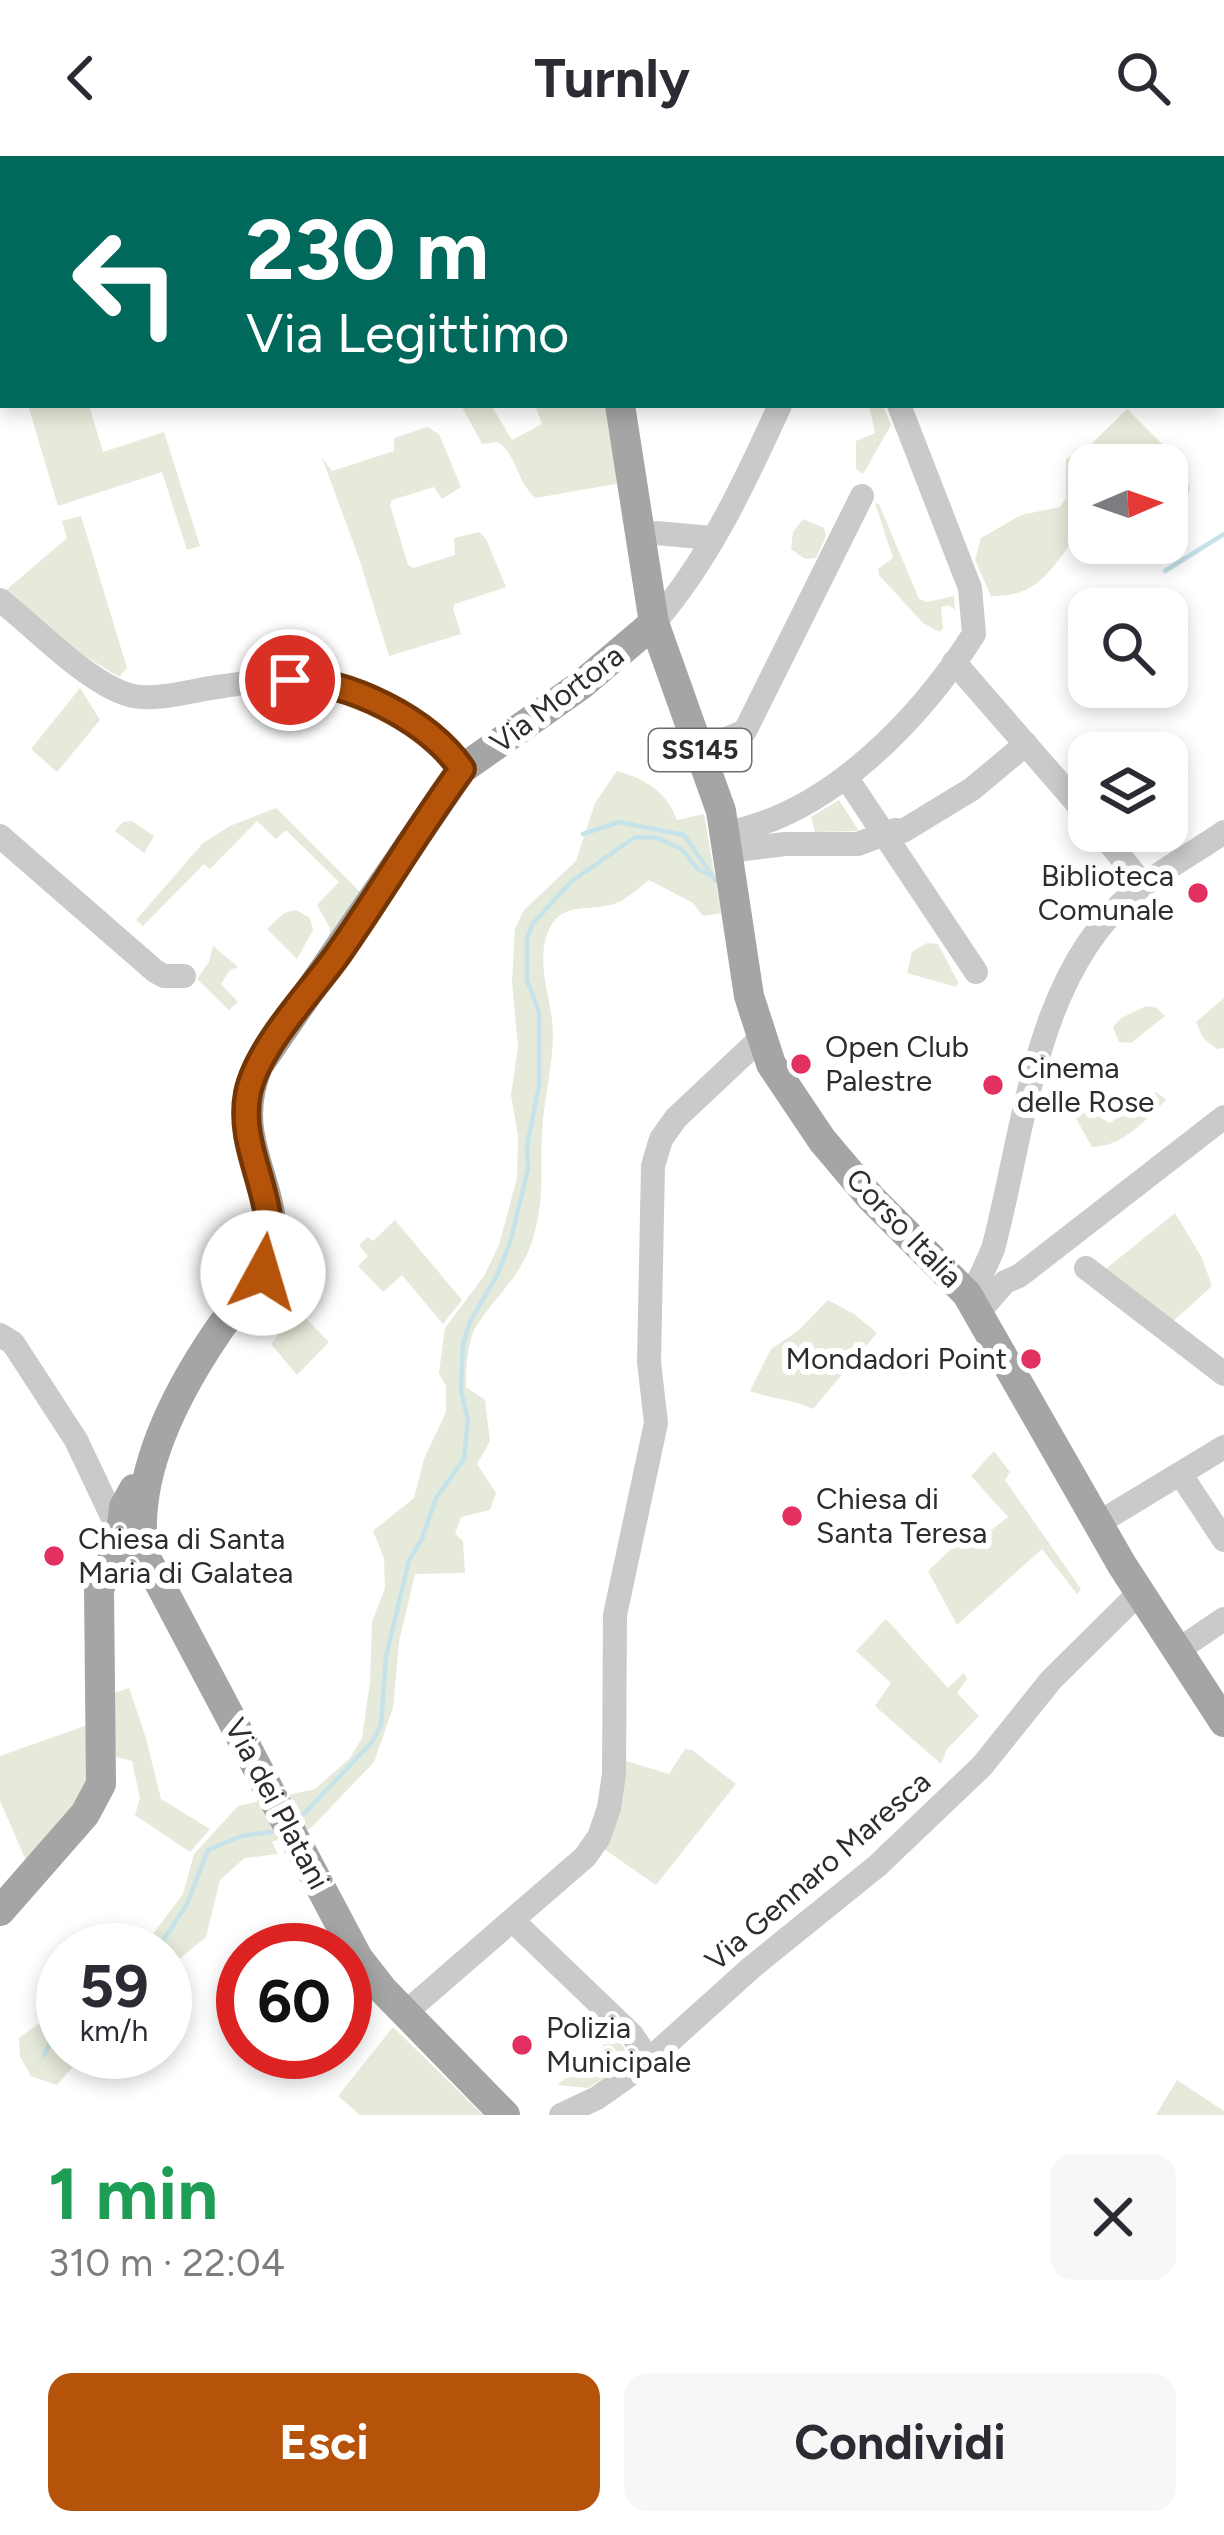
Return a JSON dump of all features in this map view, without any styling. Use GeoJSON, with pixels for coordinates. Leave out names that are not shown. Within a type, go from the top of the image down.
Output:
{"type":"FeatureCollection","features":[{"type":"Feature","properties":{"kind":"main road","name":"Corso Italia"},"geometry":{"type":"LineString","coordinates":[[620,408],[654,623],[727,842],[749,996],[761,1038],[784,1087],[822,1140],[973,1303],[1140,1592],[1224,1722]]}},
{"type":"Feature","properties":{"kind":"main road","name":"Via Mortora"},"geometry":{"type":"LineString","coordinates":[[0,1911],[85,1814],[101,1784],[99,1588],[128,1542],[152,1465],[200,1358],[268,1260],[272,1224],[246,1118],[258,1066],[462,769],[581,685],[654,623]]}},
{"type":"Feature","properties":{"kind":"main road","name":"Via dei Platani"},"geometry":{"type":"LineString","coordinates":[[128,1542],[164,1588],[358,1958],[505,2115]]}},
{"type":"Feature","properties":{"kind":"street"},"geometry":{"type":"LineString","coordinates":[[654,623],[676,597],[738,494],[779,408]]}},
{"type":"Feature","properties":{"kind":"street"},"geometry":{"type":"LineString","coordinates":[[782,830],[870,760],[954,662],[975,628],[970,589],[900,408]]}},
{"type":"Feature","properties":{"kind":"street"},"geometry":{"type":"LineString","coordinates":[[700,750],[745,731],[862,496]]}},
{"type":"Feature","properties":{"kind":"street"},"geometry":{"type":"LineString","coordinates":[[642,537],[669,533],[711,538]]}},
{"type":"Feature","properties":{"kind":"street"},"geometry":{"type":"LineString","coordinates":[[0,600],[120,692],[148,697],[227,685],[309,680],[351,691],[418,727],[462,769]]}},
{"type":"Feature","properties":{"kind":"street"},"geometry":{"type":"LineString","coordinates":[[954,662],[1068,793]]}},
{"type":"Feature","properties":{"kind":"street"},"geometry":{"type":"LineString","coordinates":[[727,842],[782,830],[858,844],[903,831],[972,789],[1026,744]]}},
{"type":"Feature","properties":{"kind":"street"},"geometry":{"type":"LineString","coordinates":[[846,777],[976,971]]}},
{"type":"Feature","properties":{"kind":"street"},"geometry":{"type":"LineString","coordinates":[[973,1303],[1046,1032],[1086,950],[1131,895],[1224,832]]}},
{"type":"Feature","properties":{"kind":"street"},"geometry":{"type":"LineString","coordinates":[[0,836],[155,971],[184,976]]}},
{"type":"Feature","properties":{"kind":"street"},"geometry":{"type":"LineString","coordinates":[[858,844],[866,853],[908,874]]}},
{"type":"Feature","properties":{"kind":"street"},"geometry":{"type":"LineString","coordinates":[[1117,852],[1144,886]]}},
{"type":"Feature","properties":{"kind":"street"},"geometry":{"type":"LineString","coordinates":[[405,2013],[585,1857],[599,1837],[614,1774],[615,1615],[656,1423],[648,1340],[653,1166],[661,1139],[676,1118],[761,1038]]}},
{"type":"Feature","properties":{"kind":"street"},"geometry":{"type":"LineString","coordinates":[[973,1303],[1057,1246],[1224,1117]]}},
{"type":"Feature","properties":{"kind":"street"},"geometry":{"type":"LineString","coordinates":[[987,1263],[991,1273],[1005,1282]]}},
{"type":"Feature","properties":{"kind":"street"},"geometry":{"type":"LineString","coordinates":[[1086,1268],[1224,1374]]}},
{"type":"Feature","properties":{"kind":"street"},"geometry":{"type":"LineString","coordinates":[[0,1335],[13,1343],[94,1473],[117,1495],[128,1542]]}},
{"type":"Feature","properties":{"kind":"street"},"geometry":{"type":"LineString","coordinates":[[1100,1522],[1224,1448]]}},
{"type":"Feature","properties":{"kind":"street"},"geometry":{"type":"LineString","coordinates":[[1180,1475],[1224,1540]]}},
{"type":"Feature","properties":{"kind":"street","name":"Via Gennaro Maresca"},"geometry":{"type":"LineString","coordinates":[[561,2115],[598,2098],[650,2060],[752,1966],[878,1866],[982,1766],[1051,1680],[1140,1592]]}},
{"type":"Feature","properties":{"kind":"street"},"geometry":{"type":"LineString","coordinates":[[1178,1650],[1224,1619]]}},
{"type":"Feature","properties":{"kind":"street"},"geometry":{"type":"LineString","coordinates":[[513,1921],[632,2035],[650,2060]]}},
{"type":"Feature","properties":{"kind":"green space"},"geometry":{"type":"Polygon","coordinates":[[[29,408],[90,408],[103,452],[164,432],[200,546],[187,550],[162,472],[58,506],[29,408]]]}},
{"type":"Feature","properties":{"kind":"green space"},"geometry":{"type":"Polygon","coordinates":[[[463,408],[493,408],[512,440],[542,424],[536,408],[606,408],[621,483],[536,498],[498,442],[482,444],[463,408]]]}},
{"type":"Feature","properties":{"kind":"green space"},"geometry":{"type":"Polygon","coordinates":[[[870,408],[884,408],[891,425],[863,474],[856,469],[856,441],[875,433],[870,408]]]}},
{"type":"Feature","properties":{"kind":"green space"},"geometry":{"type":"Polygon","coordinates":[[[1127,409],[1162,444],[1091,444],[1127,409]]]}},
{"type":"Feature","properties":{"kind":"green space"},"geometry":{"type":"Polygon","coordinates":[[[427,427],[439,434],[461,487],[442,499],[434,487],[392,500],[408,565],[413,568],[455,555],[454,538],[479,532],[506,587],[455,604],[461,634],[389,656],[322,458],[332,471],[394,451],[394,438],[427,427]]]}},
{"type":"Feature","properties":{"kind":"green space"},"geometry":{"type":"Polygon","coordinates":[[[1066,459],[1068,547],[1049,572],[1026,590],[991,596],[975,560],[981,538],[1021,515],[1060,507],[1066,498],[1066,459]]]}},
{"type":"Feature","properties":{"kind":"green space"},"geometry":{"type":"Polygon","coordinates":[[[875,503],[919,599],[927,602],[954,596],[955,610],[949,605],[941,607],[940,632],[923,623],[879,575],[878,569],[893,558],[875,503]]]}},
{"type":"Feature","properties":{"kind":"green space"},"geometry":{"type":"Polygon","coordinates":[[[81,516],[127,668],[119,677],[0,591],[67,538],[62,521],[81,516]]]}},
{"type":"Feature","properties":{"kind":"green space"},"geometry":{"type":"Polygon","coordinates":[[[803,519],[824,528],[826,536],[816,558],[805,559],[791,549],[793,532],[803,519]]]}},
{"type":"Feature","properties":{"kind":"green space"},"geometry":{"type":"Polygon","coordinates":[[[80,688],[100,720],[57,772],[31,749],[80,688]]]}},
{"type":"Feature","properties":{"kind":"green space"},"geometry":{"type":"Polygon","coordinates":[[[617,771],[654,788],[677,820],[704,814],[721,913],[703,916],[693,903],[649,880],[619,902],[561,915],[548,932],[544,969],[553,1045],[537,1223],[520,1267],[474,1331],[467,1363],[466,1387],[485,1400],[490,1441],[477,1464],[496,1493],[490,1510],[461,1517],[455,1534],[463,1541],[465,1573],[415,1574],[399,1642],[393,1708],[374,1762],[311,1828],[272,1842],[278,1854],[245,1858],[220,1880],[206,1937],[192,1949],[192,1923],[161,1923],[183,1894],[194,1854],[238,1806],[315,1789],[350,1758],[362,1738],[372,1622],[385,1588],[384,1558],[373,1531],[414,1498],[424,1459],[446,1412],[446,1386],[439,1373],[445,1328],[484,1276],[499,1245],[517,1178],[518,1136],[511,1095],[518,1047],[512,982],[515,928],[524,910],[576,861],[595,803],[617,771]]]}},
{"type":"Feature","properties":{"kind":"green space"},"geometry":{"type":"Polygon","coordinates":[[[839,800],[859,831],[815,832],[811,817],[839,800]]]}},
{"type":"Feature","properties":{"kind":"green space"},"geometry":{"type":"Polygon","coordinates":[[[276,808],[364,896],[327,947],[330,928],[317,905],[339,882],[286,830],[276,839],[257,821],[210,869],[204,864],[143,926],[136,920],[203,843],[230,826],[276,808]]]}},
{"type":"Feature","properties":{"kind":"green space"},"geometry":{"type":"Polygon","coordinates":[[[132,821],[154,836],[144,853],[115,831],[123,822],[132,821]]]}},
{"type":"Feature","properties":{"kind":"green space"},"geometry":{"type":"Polygon","coordinates":[[[296,910],[310,918],[313,930],[297,959],[267,929],[284,913],[296,910]]]}},
{"type":"Feature","properties":{"kind":"green space"},"geometry":{"type":"Polygon","coordinates":[[[927,943],[938,944],[958,982],[956,987],[907,973],[912,952],[927,943]]]}},
{"type":"Feature","properties":{"kind":"green space"},"geometry":{"type":"Polygon","coordinates":[[[213,946],[238,967],[221,984],[238,1002],[229,1010],[197,979],[213,946]]]}},
{"type":"Feature","properties":{"kind":"green space"},"geometry":{"type":"Polygon","coordinates":[[[1224,998],[1224,1048],[1217,1049],[1203,1038],[1196,1022],[1224,998]]]}},
{"type":"Feature","properties":{"kind":"green space"},"geometry":{"type":"Polygon","coordinates":[[[1146,1006],[1165,1016],[1131,1043],[1119,1042],[1113,1027],[1146,1006]]]}},
{"type":"Feature","properties":{"kind":"green space"},"geometry":{"type":"Polygon","coordinates":[[[1156,1092],[1166,1100],[1133,1131],[1103,1146],[1092,1147],[1074,1115],[1082,1107],[1110,1123],[1156,1092]]]}},
{"type":"Feature","properties":{"kind":"green space"},"geometry":{"type":"Polygon","coordinates":[[[1175,1213],[1202,1258],[1212,1286],[1170,1324],[1102,1272],[1175,1213]]]}},
{"type":"Feature","properties":{"kind":"green space"},"geometry":{"type":"Polygon","coordinates":[[[395,1220],[462,1300],[443,1324],[402,1275],[383,1292],[358,1266],[368,1256],[359,1245],[368,1237],[373,1241],[395,1220]]]}},
{"type":"Feature","properties":{"kind":"green space"},"geometry":{"type":"Polygon","coordinates":[[[282,1294],[329,1342],[297,1375],[271,1344],[293,1316],[275,1297],[282,1294]]]}},
{"type":"Feature","properties":{"kind":"green space"},"geometry":{"type":"Polygon","coordinates":[[[828,1300],[877,1333],[813,1409],[750,1391],[771,1349],[798,1331],[828,1300]]]}},
{"type":"Feature","properties":{"kind":"green space"},"geometry":{"type":"Polygon","coordinates":[[[994,1451],[1010,1472],[1005,1480],[1081,1589],[1077,1594],[1042,1549],[957,1625],[928,1571],[972,1529],[980,1539],[1008,1517],[971,1476],[994,1451]]]}},
{"type":"Feature","properties":{"kind":"green space"},"geometry":{"type":"Polygon","coordinates":[[[886,1619],[948,1688],[964,1673],[967,1679],[957,1693],[979,1716],[947,1749],[941,1764],[875,1706],[891,1683],[856,1651],[886,1619]]]}},
{"type":"Feature","properties":{"kind":"green space"},"geometry":{"type":"Polygon","coordinates":[[[129,1688],[161,1799],[210,1829],[190,1852],[135,1815],[140,1798],[132,1761],[116,1757],[111,1694],[129,1688]]]}},
{"type":"Feature","properties":{"kind":"green space"},"geometry":{"type":"Polygon","coordinates":[[[90,1724],[85,1793],[28,1865],[0,1801],[0,1756],[90,1724]]]}},
{"type":"Feature","properties":{"kind":"green space"},"geometry":{"type":"Polygon","coordinates":[[[685,1749],[736,1784],[656,1885],[604,1849],[623,1760],[669,1774],[685,1749]]]}},
{"type":"Feature","properties":{"kind":"green space"},"geometry":{"type":"Polygon","coordinates":[[[605,2024],[626,2050],[624,2065],[588,2088],[557,2085],[603,2049],[605,2024]]]}},
{"type":"Feature","properties":{"kind":"green space"},"geometry":{"type":"Polygon","coordinates":[[[36,2025],[36,2078],[20,2056],[19,2038],[36,2025]]]}},
{"type":"Feature","properties":{"kind":"green space"},"geometry":{"type":"Polygon","coordinates":[[[393,2027],[483,2115],[360,2115],[338,2096],[352,2079],[372,2079],[372,2053],[393,2027]]]}},
{"type":"Feature","properties":{"kind":"green space"},"geometry":{"type":"Polygon","coordinates":[[[1177,2080],[1224,2111],[1224,2115],[1156,2115],[1177,2080]]]}},
{"type":"Feature","properties":{"kind":"waterway"},"geometry":{"type":"LineString","coordinates":[[1165,571],[1224,534]]}},
{"type":"Feature","properties":{"kind":"waterway"},"geometry":{"type":"LineString","coordinates":[[583,834],[619,822],[684,835],[716,881]]}},
{"type":"Feature","properties":{"kind":"waterway"},"geometry":{"type":"LineString","coordinates":[[299,1819],[372,1742],[381,1725],[386,1657],[409,1560],[436,1498],[464,1459],[468,1420],[461,1390],[463,1344],[510,1243],[528,1169],[527,1146],[539,1086],[539,1012],[527,980],[527,938],[533,923],[572,881],[635,837],[658,838],[681,849],[699,870],[710,875]]}},
{"type":"Feature","properties":{"kind":"waterway"},"geometry":{"type":"LineString","coordinates":[[175,1923],[208,1850],[241,1836],[279,1831]]}},
{"type":"Feature","properties":{"kind":"place","name":"Biblioteca Comunale"},"geometry":{"type":"Point","coordinates":[1198,893]}},
{"type":"Feature","properties":{"kind":"place","name":"Open Club Palestre"},"geometry":{"type":"Point","coordinates":[801,1064]}},
{"type":"Feature","properties":{"kind":"place","name":"Cinema delle Rose"},"geometry":{"type":"Point","coordinates":[993,1085]}},
{"type":"Feature","properties":{"kind":"place","name":"Mondadori Point"},"geometry":{"type":"Point","coordinates":[1031,1359]}},
{"type":"Feature","properties":{"kind":"place","name":"Chiesa di Santa Teresa"},"geometry":{"type":"Point","coordinates":[792,1516]}},
{"type":"Feature","properties":{"kind":"place","name":"Chiesa di Santa Maria di Galatea"},"geometry":{"type":"Point","coordinates":[54,1556]}},
{"type":"Feature","properties":{"kind":"place","name":"Polizia Municipale"},"geometry":{"type":"Point","coordinates":[522,2045]}},
{"type":"Feature","properties":{"kind":"route"},"geometry":{"type":"LineString","coordinates":[[263,1273],[272,1224],[247,1136],[250,1086],[258,1066],[462,769],[418,727],[351,691],[290,680]]}}]}
